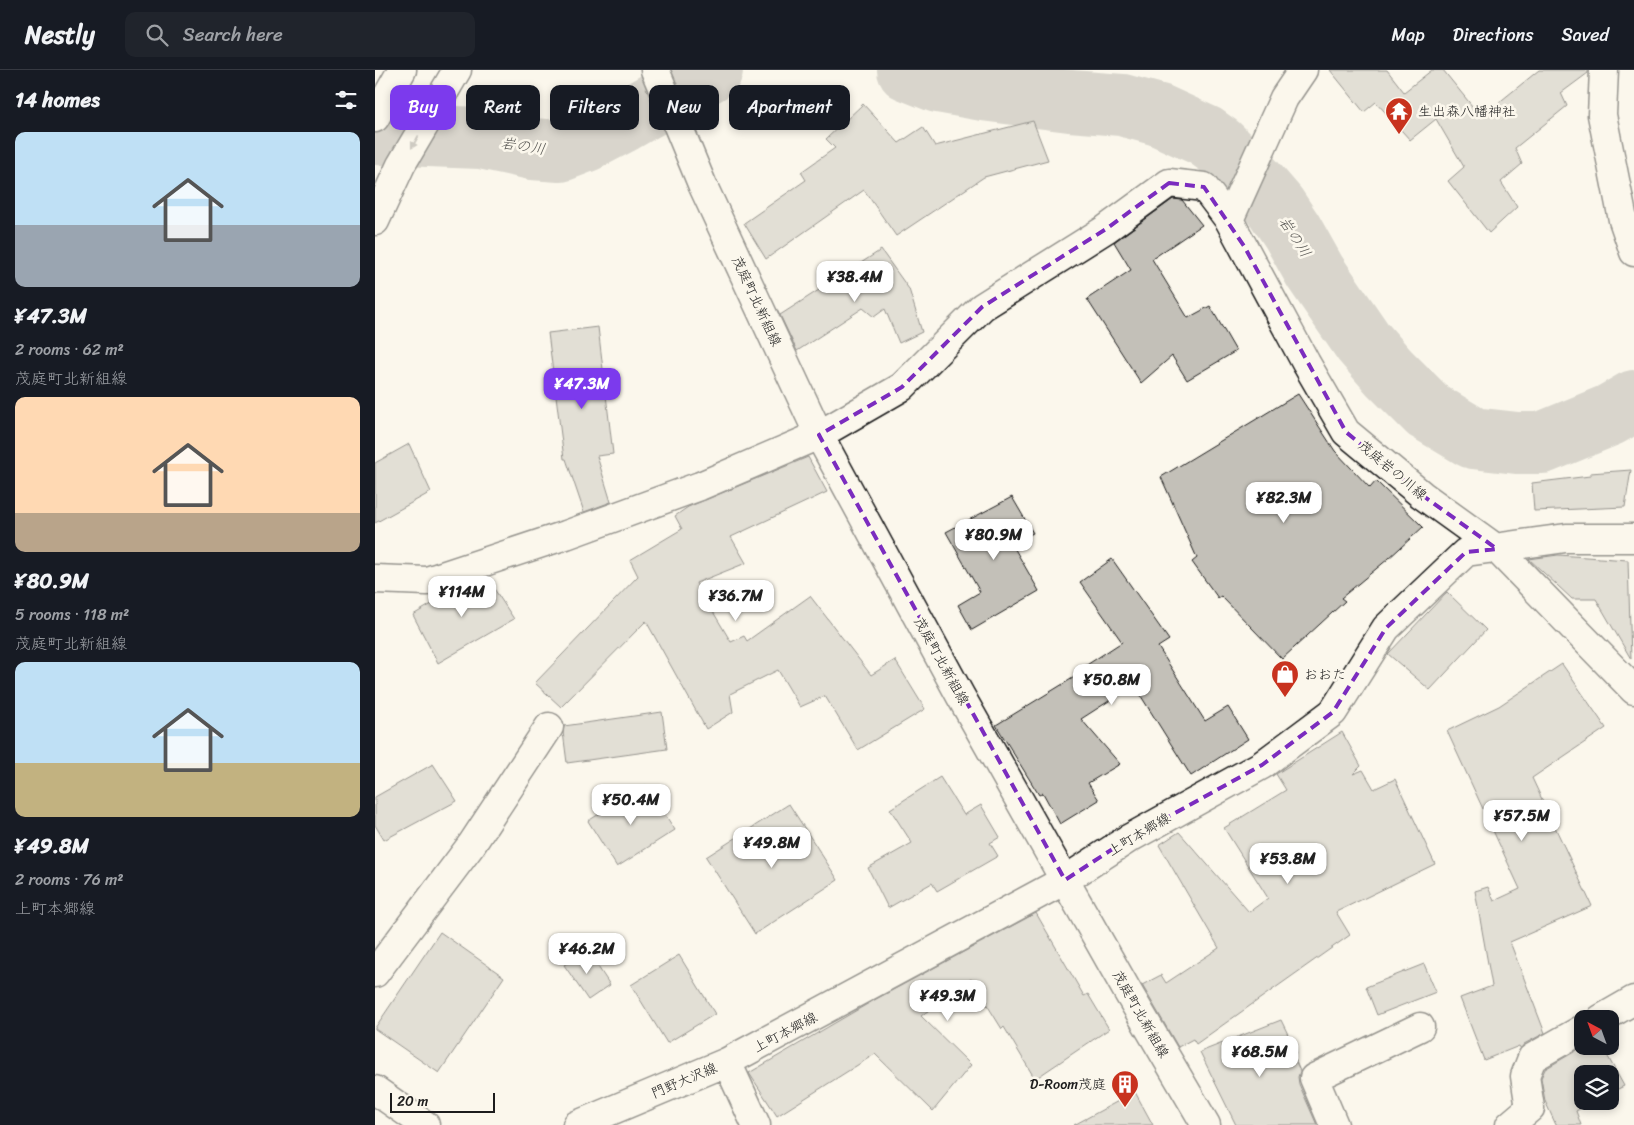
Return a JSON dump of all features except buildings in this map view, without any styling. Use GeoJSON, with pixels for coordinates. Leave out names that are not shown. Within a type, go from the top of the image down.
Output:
{"type":"FeatureCollection","features":[{"type":"Feature","properties":{"kind":"main road","name":"茂庭町北新組線"},"geometry":{"type":"LineString","coordinates":[[655,70],[703,184],[819,435],[960,695],[1129,994],[1206,1125]]}},
{"type":"Feature","properties":{"kind":"main road"},"geometry":{"type":"LineString","coordinates":[[1233,208],[1284,98],[1303,70]]}},
{"type":"Feature","properties":{"kind":"main road"},"geometry":{"type":"LineString","coordinates":[[1604,70],[1602,115],[1623,220],[1634,252]]}},
{"type":"Feature","properties":{"kind":"main road"},"geometry":{"type":"LineString","coordinates":[[375,118],[400,73]]}},
{"type":"Feature","properties":{"kind":"main road"},"geometry":{"type":"LineString","coordinates":[[375,221],[401,165],[451,79]]}},
{"type":"Feature","properties":{"kind":"main road","name":"茂庭岩の川線"},"geometry":{"type":"LineString","coordinates":[[375,579],[427,581],[565,535],[699,486],[819,435],[902,387],[982,307],[1106,229],[1169,183],[1204,187],[1233,208],[1306,363],[1347,432],[1422,495],[1497,549],[1634,690]]}},
{"type":"Feature","properties":{"kind":"main road","name":"上町本郷線"},"geometry":{"type":"LineString","coordinates":[[727,1062],[1065,880],[1128,839],[1262,764],[1333,712],[1386,628],[1466,552],[1567,538],[1634,538]]}},
{"type":"Feature","properties":{"kind":"main road"},"geometry":{"type":"LineString","coordinates":[[375,973],[472,844],[549,727]]}},
{"type":"Feature","properties":{"kind":"main road"},"geometry":{"type":"LineString","coordinates":[[1617,1010],[1634,1000]]}},
{"type":"Feature","properties":{"kind":"main road"},"geometry":{"type":"LineString","coordinates":[[1334,1125],[1314,1078],[1419,1027]]}},
{"type":"Feature","properties":{"kind":"main road"},"geometry":{"type":"LineString","coordinates":[[1510,1125],[1530,1108],[1525,1076],[1532,1058],[1574,1034]]}},
{"type":"Feature","properties":{"kind":"main road","name":"門野大沢線"},"geometry":{"type":"LineString","coordinates":[[577,1125],[727,1062],[757,1125]]}},
{"type":"Feature","properties":{"kind":"main road"},"geometry":{"type":"LineString","coordinates":[[375,1090],[425,1125]]}},
{"type":"Feature","properties":{"kind":"highlighted area"},"geometry":{"type":"Polygon","coordinates":[[[1169,183],[1204,187],[1244,246],[1346,432],[1422,495],[1497,549],[1466,552],[1386,628],[1333,712],[1262,765],[1128,839],[1065,880],[819,435],[902,387],[982,307],[1106,229],[1169,183]]]}},
{"type":"Feature","properties":{"kind":"waterway","name":"岩の川"},"geometry":{"type":"LineString","coordinates":[[375,134],[481,138],[532,149],[560,151],[586,141],[624,121],[712,70]]}},
{"type":"Feature","properties":{"kind":"waterway","name":"岩の川"},"geometry":{"type":"LineString","coordinates":[[908,70],[938,82],[983,90],[1070,101],[1122,105],[1159,115],[1205,136],[1219,146],[1245,171],[1276,207],[1315,272],[1363,342],[1389,372],[1428,411],[1473,438],[1517,443],[1542,443],[1610,415],[1634,401]]}},
{"type":"Feature","properties":{"kind":"place","name":"生出森八幡神社"},"geometry":{"type":"Point","coordinates":[1399,135]}},
{"type":"Feature","properties":{"kind":"place","name":"おおた"},"geometry":{"type":"Point","coordinates":[1285,698]}},
{"type":"Feature","properties":{"kind":"place","name":"D-Room茂庭"},"geometry":{"type":"Point","coordinates":[1125,1108]}}]}
